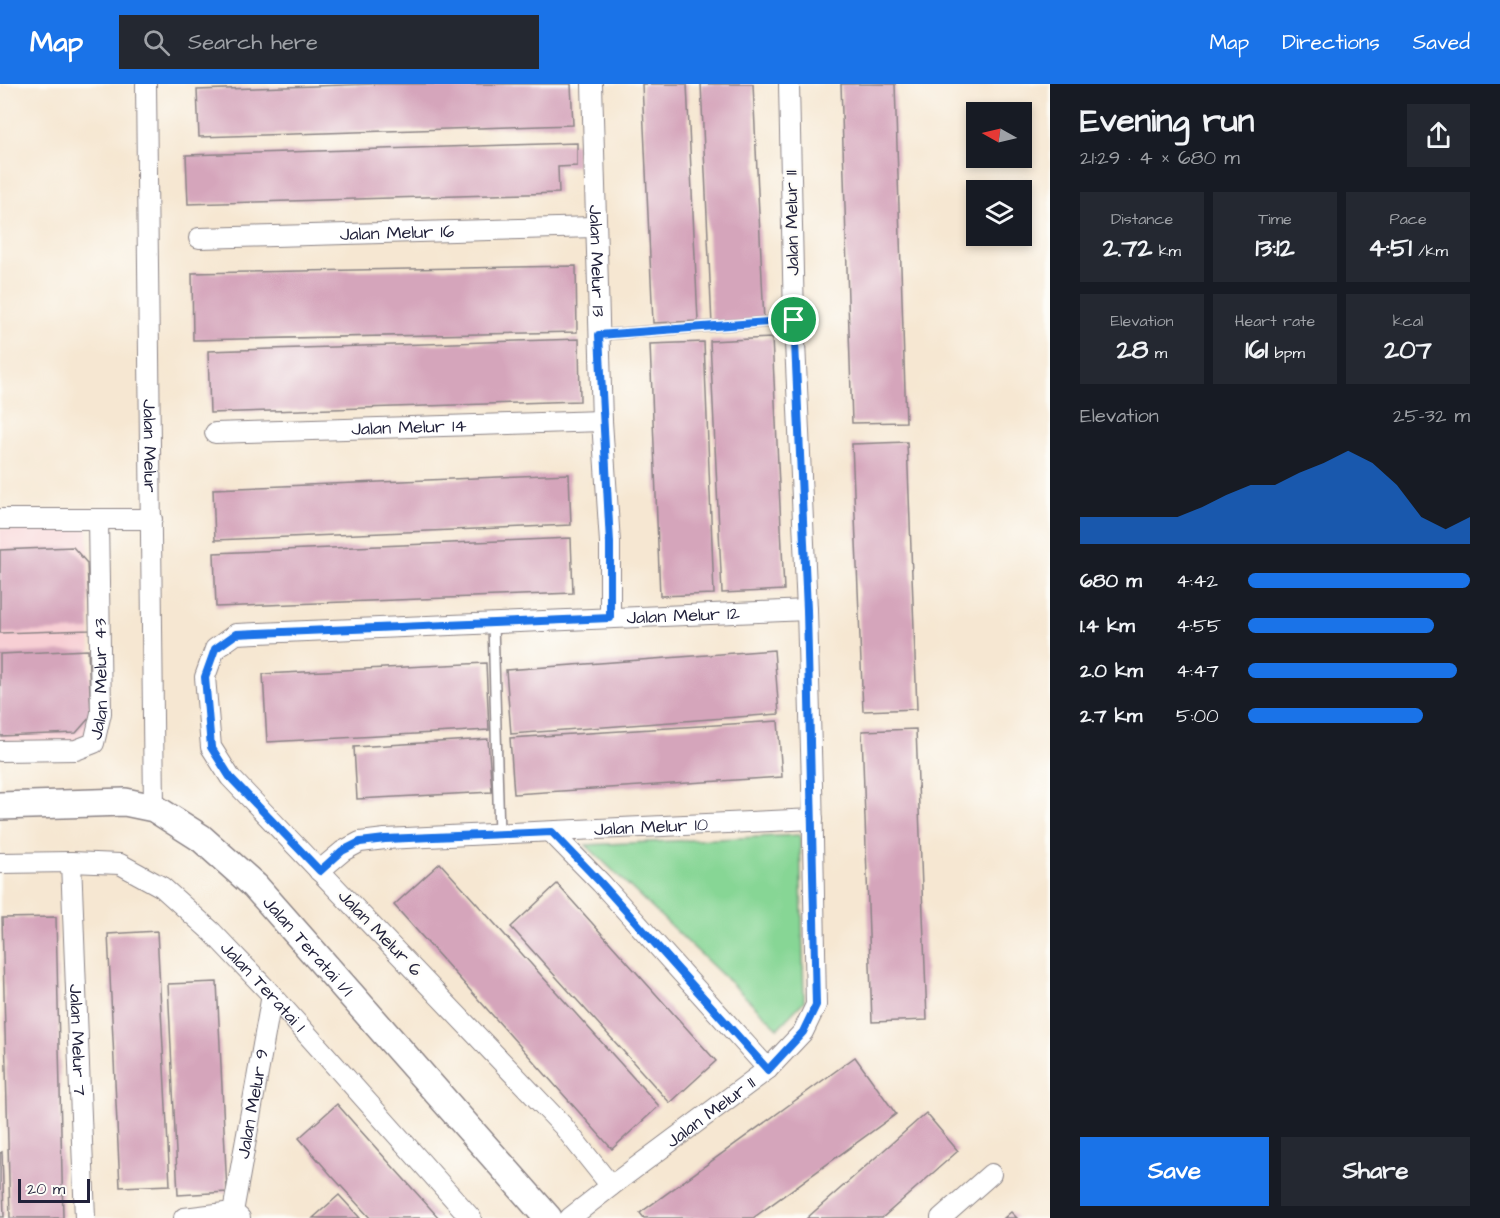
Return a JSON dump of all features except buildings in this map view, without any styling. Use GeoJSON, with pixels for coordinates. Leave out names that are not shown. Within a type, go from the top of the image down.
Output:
{"type":"FeatureCollection","features":[{"type":"Feature","properties":{"kind":"street","name":"Jalan Melur"},"geometry":{"type":"LineString","coordinates":[[146,84],[154,808]]}},
{"type":"Feature","properties":{"kind":"street","name":"Jalan Melur 13"},"geometry":{"type":"LineString","coordinates":[[592,84],[602,421],[610,543],[610,618]]}},
{"type":"Feature","properties":{"kind":"street","name":"Jalan Melur 11"},"geometry":{"type":"LineString","coordinates":[[570,1218],[768,1070],[803,1032],[816,1005],[807,610],[794,320],[789,84]]}},
{"type":"Feature","properties":{"kind":"street","name":"Jalan Melur 16"},"geometry":{"type":"LineString","coordinates":[[199,238],[595,227]]}},
{"type":"Feature","properties":{"kind":"street","name":"Jalan Melur 14"},"geometry":{"type":"LineString","coordinates":[[215,433],[602,421]]}},
{"type":"Feature","properties":{"kind":"street"},"geometry":{"type":"LineString","coordinates":[[0,519],[152,519]]}},
{"type":"Feature","properties":{"kind":"street","name":"Jalan Melur 43"},"geometry":{"type":"LineString","coordinates":[[0,751],[76,750],[94,743],[101,713],[98,519]]}},
{"type":"Feature","properties":{"kind":"street","name":"Jalan Melur 12"},"geometry":{"type":"LineString","coordinates":[[236,634],[807,610]]}},
{"type":"Feature","properties":{"kind":"street","name":"Jalan Melur 6"},"geometry":{"type":"LineString","coordinates":[[236,634],[215,649],[205,677],[211,747],[230,777],[563,1126],[611,1186]]}},
{"type":"Feature","properties":{"kind":"street","name":"Jalan Teratai 1/1"},"geometry":{"type":"LineString","coordinates":[[0,806],[125,802],[154,808],[201,838],[255,886],[548,1218]]}},
{"type":"Feature","properties":{"kind":"street","name":"Jalan Melur 10"},"geometry":{"type":"LineString","coordinates":[[320,871],[342,851],[360,842],[385,839],[813,819]]}},
{"type":"Feature","properties":{"kind":"street"},"geometry":{"type":"LineString","coordinates":[[552,832],[601,883],[768,1070]]}},
{"type":"Feature","properties":{"kind":"street","name":"Jalan Melur 7"},"geometry":{"type":"LineString","coordinates":[[71,862],[84,1218]]}},
{"type":"Feature","properties":{"kind":"street","name":"Jalan Teratai 1"},"geometry":{"type":"LineString","coordinates":[[0,863],[120,864],[162,887],[212,932],[272,995],[471,1218]]}},
{"type":"Feature","properties":{"kind":"street","name":"Jalan Melur 9"},"geometry":{"type":"LineString","coordinates":[[236,1215],[272,995]]}},
{"type":"Feature","properties":{"kind":"street"},"geometry":{"type":"LineString","coordinates":[[941,1218],[991,1174]]}},
{"type":"Feature","properties":{"kind":"street"},"geometry":{"type":"LineString","coordinates":[[184,1218],[236,1215]]}},
{"type":"Feature","properties":{"kind":"lane"},"geometry":{"type":"LineString","coordinates":[[599,335],[794,320]]}},
{"type":"Feature","properties":{"kind":"lane"},"geometry":{"type":"LineString","coordinates":[[493,623],[499,834]]}},
{"type":"Feature","properties":{"kind":"shaded area"},"geometry":{"type":"Polygon","coordinates":[[[0,529],[88,529],[92,711],[86,737],[73,741],[0,742],[0,529]]]}},
{"type":"Feature","properties":{"kind":"green space"},"geometry":{"type":"Polygon","coordinates":[[[800,835],[804,1001],[778,1028],[586,845],[800,835]]]}},
{"type":"Feature","properties":{"kind":"route"},"geometry":{"type":"LineString","coordinates":[[794,320],[807,610],[816,1005],[803,1032],[768,1070],[601,883],[552,832],[360,842],[342,851],[320,871],[230,777],[211,747],[205,677],[215,649],[236,634],[610,618],[610,543],[599,335],[794,320]]}}]}
